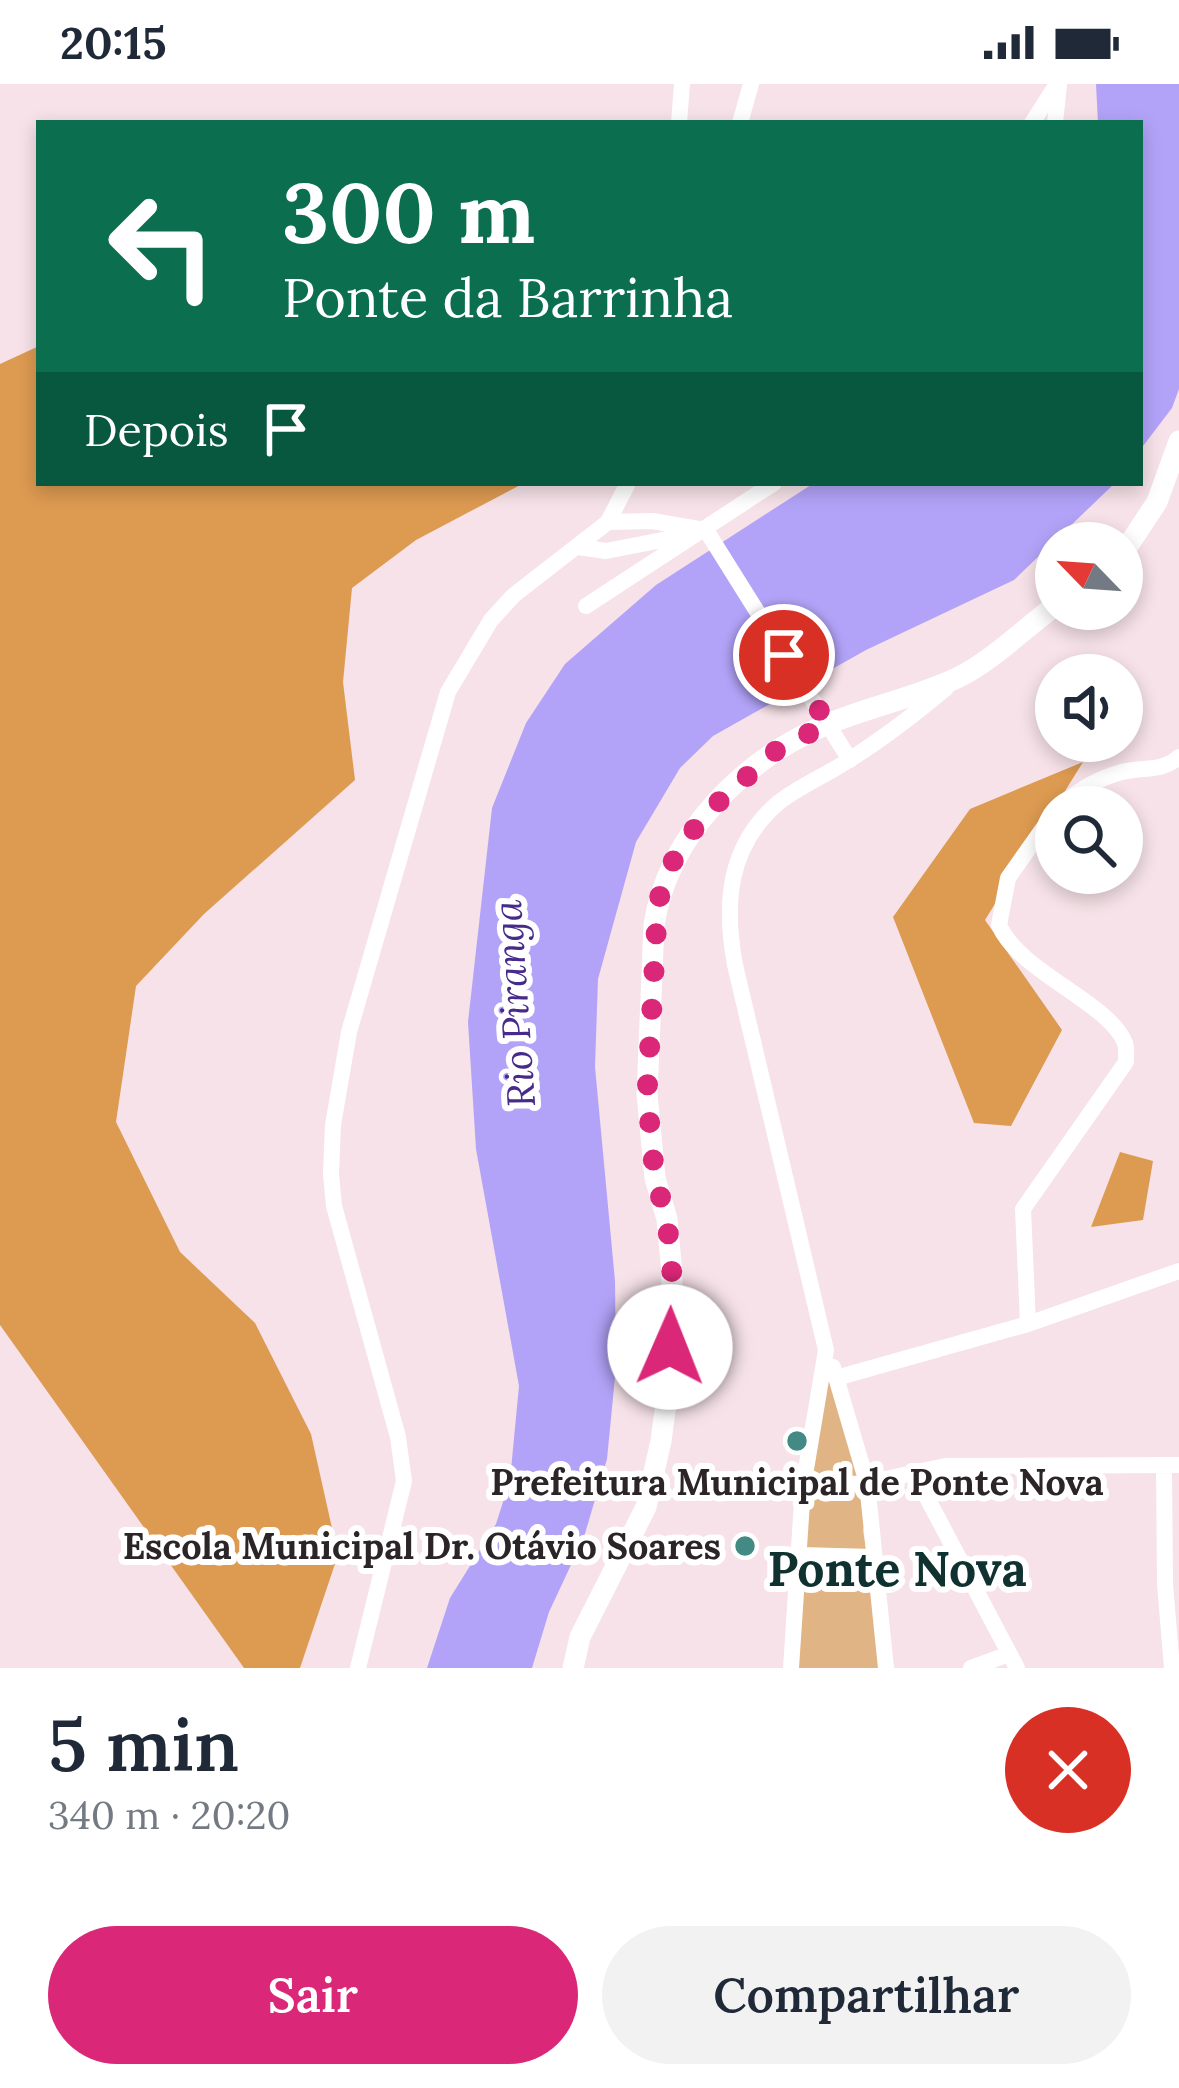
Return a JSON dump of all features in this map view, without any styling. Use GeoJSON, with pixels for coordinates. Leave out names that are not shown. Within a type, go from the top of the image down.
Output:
{"type":"FeatureCollection","features":[{"type":"Feature","properties":{"kind":"main road"},"geometry":{"type":"LineString","coordinates":[[1143,523],[1157,502],[1179,441]]}},
{"type":"Feature","properties":{"kind":"main road"},"geometry":{"type":"LineString","coordinates":[[573,1668],[580,1637],[646,1507],[670,1373],[672,1274],[667,1219],[655,1178],[647,1094],[658,901],[674,859],[703,816],[779,748],[828,724],[962,676],[1035,621]]}},
{"type":"Feature","properties":{"kind":"street"},"geometry":{"type":"LineString","coordinates":[[679,120],[682,84]]}},
{"type":"Feature","properties":{"kind":"street"},"geometry":{"type":"LineString","coordinates":[[741,120],[751,84]]}},
{"type":"Feature","properties":{"kind":"street"},"geometry":{"type":"LineString","coordinates":[[1034,120],[1058,84]]}},
{"type":"Feature","properties":{"kind":"street"},"geometry":{"type":"LineString","coordinates":[[1055,120],[1058,84]]}},
{"type":"Feature","properties":{"kind":"street"},"geometry":{"type":"LineString","coordinates":[[358,1668],[404,1481],[398,1437],[334,1207],[333,1125],[350,1032],[448,692],[491,620],[514,595],[608,522],[626,486]]}},
{"type":"Feature","properties":{"kind":"street"},"geometry":{"type":"LineString","coordinates":[[586,606],[709,534],[770,486]]}},
{"type":"Feature","properties":{"kind":"street"},"geometry":{"type":"LineString","coordinates":[[608,522],[652,521],[709,534],[850,760]]}},
{"type":"Feature","properties":{"kind":"street"},"geometry":{"type":"LineString","coordinates":[[578,547],[606,551],[709,534]]}},
{"type":"Feature","properties":{"kind":"street"},"geometry":{"type":"LineString","coordinates":[[886,1668],[867,1484],[826,1350],[727,915],[735,870],[758,826],[780,802],[910,719],[962,676]]}},
{"type":"Feature","properties":{"kind":"street"},"geometry":{"type":"LineString","coordinates":[[1087,786],[1124,771],[1165,768],[1179,757]]}},
{"type":"Feature","properties":{"kind":"street"},"geometry":{"type":"LineString","coordinates":[[1028,1324],[1023,1209],[1126,1062],[1125,1043],[1110,1024],[1017,950],[999,925],[1008,878],[1035,840]]}},
{"type":"Feature","properties":{"kind":"street"},"geometry":{"type":"LineString","coordinates":[[836,1378],[1028,1324],[1179,1270]]}},
{"type":"Feature","properties":{"kind":"street"},"geometry":{"type":"LineString","coordinates":[[792,1666],[803,1487],[826,1350]]}},
{"type":"Feature","properties":{"kind":"street"},"geometry":{"type":"LineString","coordinates":[[803,1487],[867,1484],[945,1466],[1171,1465],[1165,1584],[1172,1668]]}},
{"type":"Feature","properties":{"kind":"street"},"geometry":{"type":"LineString","coordinates":[[914,1473],[1013,1663],[970,1668]]}},
{"type":"Feature","properties":{"kind":"street"},"geometry":{"type":"LineString","coordinates":[[800,1555],[873,1557]]}},
{"type":"Feature","properties":{"kind":"shaded area"},"geometry":{"type":"Polygon","coordinates":[[[36,347],[36,486],[518,486],[416,540],[352,588],[343,682],[355,780],[204,914],[136,986],[116,1122],[180,1252],[255,1323],[311,1434],[338,1555],[300,1668],[244,1668],[0,1325],[0,364],[36,347]]]}},
{"type":"Feature","properties":{"kind":"shaded area"},"geometry":{"type":"Polygon","coordinates":[[[1083,762],[1068,786],[1035,786],[1035,839],[985,920],[1062,1030],[1011,1126],[974,1123],[893,917],[970,809],[1083,762]]]}},
{"type":"Feature","properties":{"kind":"shaded area"},"geometry":{"type":"Polygon","coordinates":[[[1120,1152],[1153,1161],[1143,1220],[1091,1227],[1120,1152]]]}},
{"type":"Feature","properties":{"kind":"shaded area"},"geometry":{"type":"Polygon","coordinates":[[[826,1350],[846,1414],[885,1668],[791,1668],[826,1350]]]}},
{"type":"Feature","properties":{"kind":"water"},"geometry":{"type":"Polygon","coordinates":[[[1096,84],[1179,84],[1179,389],[1172,408],[1143,446],[1143,120],[1098,120],[1096,84]]]}},
{"type":"Feature","properties":{"kind":"water","name":"Rio Piranga"},"geometry":{"type":"Polygon","coordinates":[[[809,486],[1112,486],[1074,522],[1035,522],[1035,560],[1014,580],[866,650],[713,736],[680,768],[636,842],[598,979],[595,1067],[615,1281],[616,1367],[607,1459],[584,1537],[549,1612],[532,1668],[427,1668],[450,1598],[496,1524],[510,1480],[519,1386],[476,1149],[468,1022],[492,808],[526,723],[565,664],[656,585],[809,486]]]}},
{"type":"Feature","properties":{"kind":"place","name":"Prefeitura Municipal de Ponte Nova"},"geometry":{"type":"Point","coordinates":[797,1441]}},
{"type":"Feature","properties":{"kind":"place","name":"Escola Municipal Dr. Otávio Soares"},"geometry":{"type":"Point","coordinates":[745,1546]}},
{"type":"Feature","properties":{"kind":"district","name":"Ponte Nova"},"geometry":{"type":"Point","coordinates":[897,1568]}},
{"type":"Feature","properties":{"kind":"route"},"geometry":{"type":"LineString","coordinates":[[670,1347],[672,1274],[667,1219],[655,1178],[647,1094],[654,925],[674,859],[703,816],[779,748],[828,724],[784,655]]}}]}
